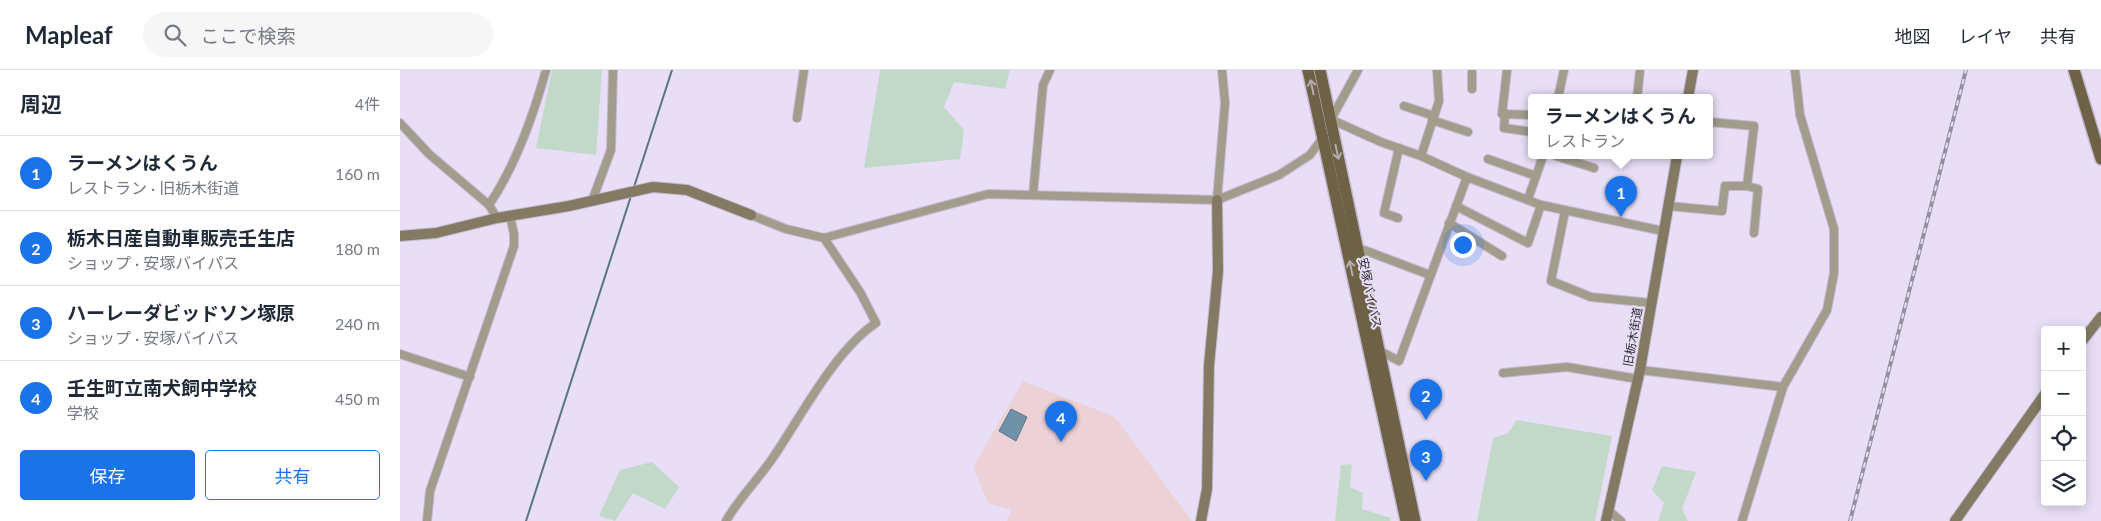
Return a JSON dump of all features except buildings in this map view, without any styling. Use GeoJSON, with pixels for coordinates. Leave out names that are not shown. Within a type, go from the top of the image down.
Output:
{"type":"FeatureCollection","features":[{"type":"Feature","properties":{"kind":"main road","name":"安塚バイパス"},"geometry":{"type":"LineString","coordinates":[[1308,70],[1406,521]]}},
{"type":"Feature","properties":{"kind":"main road","name":"安塚バイパス"},"geometry":{"type":"LineString","coordinates":[[1320,70],[1415,521]]}},
{"type":"Feature","properties":{"kind":"main road"},"geometry":{"type":"LineString","coordinates":[[2074,70],[2101,160]]}},
{"type":"Feature","properties":{"kind":"street"},"geometry":{"type":"LineString","coordinates":[[489,205],[506,180],[536,105],[546,70]]}},
{"type":"Feature","properties":{"kind":"street"},"geometry":{"type":"LineString","coordinates":[[592,201],[611,150],[614,70]]}},
{"type":"Feature","properties":{"kind":"street"},"geometry":{"type":"LineString","coordinates":[[797,118],[804,70]]}},
{"type":"Feature","properties":{"kind":"street"},"geometry":{"type":"LineString","coordinates":[[1033,195],[1043,85],[1050,70]]}},
{"type":"Feature","properties":{"kind":"street"},"geometry":{"type":"LineString","coordinates":[[1201,521],[1207,489],[1210,365],[1218,271],[1217,200],[1225,102],[1223,70]]}},
{"type":"Feature","properties":{"kind":"street"},"geometry":{"type":"LineString","coordinates":[[400,236],[436,233],[497,218],[592,201],[644,188],[663,186],[700,194],[786,229],[824,238],[983,194],[1217,200],[1279,175],[1310,155],[1323,138],[1330,119],[1358,70]]}},
{"type":"Feature","properties":{"kind":"street"},"geometry":{"type":"LineString","coordinates":[[1421,156],[1439,101],[1437,70]]}},
{"type":"Feature","properties":{"kind":"street"},"geometry":{"type":"LineString","coordinates":[[1472,70],[1472,89]]}},
{"type":"Feature","properties":{"kind":"street"},"geometry":{"type":"LineString","coordinates":[[1507,70],[1502,114],[1528,115]]}},
{"type":"Feature","properties":{"kind":"street"},"geometry":{"type":"LineString","coordinates":[[1559,94],[1564,70]]}},
{"type":"Feature","properties":{"kind":"street"},"geometry":{"type":"LineString","coordinates":[[1637,94],[1640,70]]}},
{"type":"Feature","properties":{"kind":"street"},"geometry":{"type":"LineString","coordinates":[[1689,94],[1693,70]]}},
{"type":"Feature","properties":{"kind":"street"},"geometry":{"type":"LineString","coordinates":[[1742,521],[1784,387],[1827,310],[1831,297],[1835,256],[1834,229],[1800,115],[1795,70]]}},
{"type":"Feature","properties":{"kind":"street"},"geometry":{"type":"LineString","coordinates":[[1404,106],[1468,132]]}},
{"type":"Feature","properties":{"kind":"street"},"geometry":{"type":"LineString","coordinates":[[1506,113],[1504,128],[1528,131]]}},
{"type":"Feature","properties":{"kind":"street"},"geometry":{"type":"LineString","coordinates":[[1330,119],[1381,142],[1421,156],[1466,177],[1541,205],[1664,230]]}},
{"type":"Feature","properties":{"kind":"street"},"geometry":{"type":"LineString","coordinates":[[1713,122],[1754,126],[1747,186]]}},
{"type":"Feature","properties":{"kind":"street"},"geometry":{"type":"LineString","coordinates":[[400,123],[429,154],[489,205],[497,218]]}},
{"type":"Feature","properties":{"kind":"street"},"geometry":{"type":"LineString","coordinates":[[1398,218],[1384,213],[1400,148]]}},
{"type":"Feature","properties":{"kind":"street"},"geometry":{"type":"LineString","coordinates":[[1488,159],[1536,176]]}},
{"type":"Feature","properties":{"kind":"street"},"geometry":{"type":"LineString","coordinates":[[1528,199],[1542,159]]}},
{"type":"Feature","properties":{"kind":"street"},"geometry":{"type":"LineString","coordinates":[[1566,159],[1594,168]]}},
{"type":"Feature","properties":{"kind":"street","name":"旧栃木街道"},"geometry":{"type":"LineString","coordinates":[[1607,516],[1639,375],[1676,159]]}},
{"type":"Feature","properties":{"kind":"street"},"geometry":{"type":"LineString","coordinates":[[1378,350],[1399,361],[1466,177]]}},
{"type":"Feature","properties":{"kind":"street"},"geometry":{"type":"LineString","coordinates":[[1668,206],[1722,211],[1726,186],[1747,186],[1758,189],[1754,233]]}},
{"type":"Feature","properties":{"kind":"street"},"geometry":{"type":"LineString","coordinates":[[1456,206],[1528,243],[1541,205]]}},
{"type":"Feature","properties":{"kind":"street"},"geometry":{"type":"LineString","coordinates":[[1565,211],[1551,281],[1591,297],[1651,303]]}},
{"type":"Feature","properties":{"kind":"street"},"geometry":{"type":"LineString","coordinates":[[427,521],[430,491],[514,246],[514,234],[510,216]]}},
{"type":"Feature","properties":{"kind":"street"},"geometry":{"type":"LineString","coordinates":[[1450,224],[1502,256]]}},
{"type":"Feature","properties":{"kind":"street"},"geometry":{"type":"LineString","coordinates":[[726,521],[737,501],[770,462],[839,359],[859,334],[876,323],[860,292],[824,238]]}},
{"type":"Feature","properties":{"kind":"street"},"geometry":{"type":"LineString","coordinates":[[1364,250],[1430,275]]}},
{"type":"Feature","properties":{"kind":"street"},"geometry":{"type":"LineString","coordinates":[[2086,336],[2101,317]]}},
{"type":"Feature","properties":{"kind":"street"},"geometry":{"type":"LineString","coordinates":[[400,354],[470,377]]}},
{"type":"Feature","properties":{"kind":"street"},"geometry":{"type":"LineString","coordinates":[[1503,373],[1567,367],[1784,387]]}},
{"type":"Feature","properties":{"kind":"street"},"geometry":{"type":"LineString","coordinates":[[1955,521],[2041,400]]}},
{"type":"Feature","properties":{"kind":"street"},"geometry":{"type":"LineString","coordinates":[[1607,516],[1621,521]]}},
{"type":"Feature","properties":{"kind":"shaded area"},"geometry":{"type":"Polygon","coordinates":[[[1023,381],[1115,417],[1192,521],[1007,521],[1011,510],[988,503],[973,467],[1023,381]]]}},
{"type":"Feature","properties":{"kind":"green space"},"geometry":{"type":"Polygon","coordinates":[[[552,70],[602,70],[596,155],[536,148],[552,70]]]}},
{"type":"Feature","properties":{"kind":"green space"},"geometry":{"type":"Polygon","coordinates":[[[880,70],[1010,70],[1005,89],[954,82],[944,107],[964,130],[960,159],[864,168],[880,70]]]}},
{"type":"Feature","properties":{"kind":"green space"},"geometry":{"type":"Polygon","coordinates":[[[1517,420],[1612,436],[1595,521],[1477,521],[1493,438],[1508,433],[1517,420]]]}},
{"type":"Feature","properties":{"kind":"green space"},"geometry":{"type":"Polygon","coordinates":[[[652,462],[679,487],[665,509],[633,493],[615,521],[599,516],[620,470],[652,462]]]}},
{"type":"Feature","properties":{"kind":"green space"},"geometry":{"type":"Polygon","coordinates":[[[1352,464],[1350,487],[1363,493],[1362,509],[1391,518],[1390,521],[1335,521],[1341,465],[1352,464]]]}},
{"type":"Feature","properties":{"kind":"green space"},"geometry":{"type":"Polygon","coordinates":[[[1662,466],[1696,472],[1682,509],[1688,521],[1658,521],[1664,503],[1652,490],[1662,466]]]}},
{"type":"Feature","properties":{"kind":"water"},"geometry":{"type":"Polygon","coordinates":[[[1011,409],[1027,417],[1016,441],[999,431],[1011,409]]]}},
{"type":"Feature","properties":{"kind":"waterway"},"geometry":{"type":"LineString","coordinates":[[634,187],[672,70]]}},
{"type":"Feature","properties":{"kind":"waterway"},"geometry":{"type":"LineString","coordinates":[[526,521],[631,196]]}},
{"type":"Feature","properties":{"kind":"railway"},"geometry":{"type":"LineString","coordinates":[[1850,521],[1966,70]]}},
{"type":"Feature","properties":{"kind":"place","name":"ラーメンはくうん"},"geometry":{"type":"Point","coordinates":[1621,217]}},
{"type":"Feature","properties":{"kind":"place","name":"栃木日産自動車販売壬生店"},"geometry":{"type":"Point","coordinates":[1426,420]}},
{"type":"Feature","properties":{"kind":"place","name":"壬生町立南犬飼中学校"},"geometry":{"type":"Point","coordinates":[1061,442]}},
{"type":"Feature","properties":{"kind":"place","name":"ハーレーダビッドソン塚原"},"geometry":{"type":"Point","coordinates":[1426,481]}}]}
